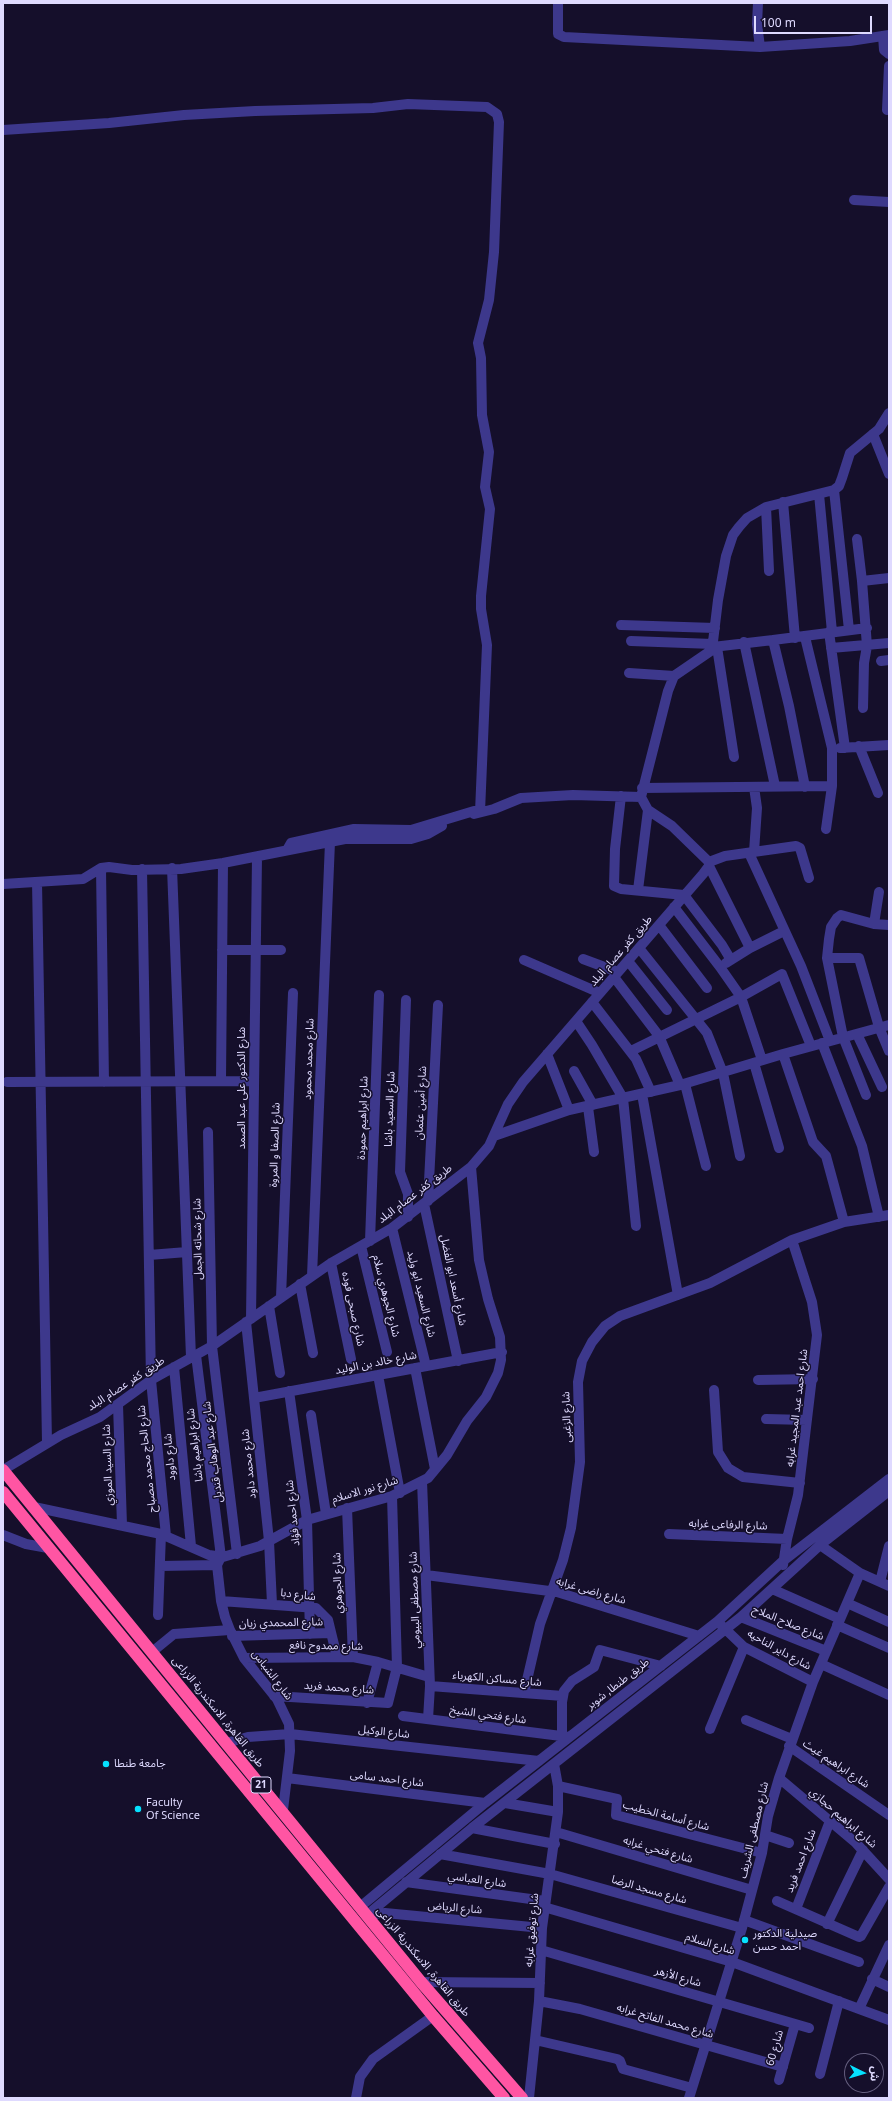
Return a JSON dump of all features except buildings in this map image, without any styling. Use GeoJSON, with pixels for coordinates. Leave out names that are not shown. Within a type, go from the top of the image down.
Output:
{"type":"FeatureCollection","features":[{"type":"Feature","properties":{"kind":"highway","name":"طريق القاهرة, الاسكندرية الزراعى"},"geometry":{"type":"LineString","coordinates":[[3,1470],[226,1743],[283,1810],[421,1982],[522,2098]]}},
{"type":"Feature","properties":{"kind":"highway","name":"21"},"geometry":{"type":"LineString","coordinates":[[3,1492],[194,1727],[433,2016],[504,2098]]}},
{"type":"Feature","properties":{"kind":"highway"},"geometry":{"type":"LineString","coordinates":[[148,1669],[155,1656]]}},
{"type":"Feature","properties":{"kind":"highway"},"geometry":{"type":"LineString","coordinates":[[194,1727],[205,1717]]}},
{"type":"Feature","properties":{"kind":"street"},"geometry":{"type":"LineString","coordinates":[[558,3],[558,33],[564,37],[760,47],[850,41],[886,35],[884,50],[889,54]]}},
{"type":"Feature","properties":{"kind":"street"},"geometry":{"type":"LineString","coordinates":[[758,3],[757,24],[760,47]]}},
{"type":"Feature","properties":{"kind":"street"},"geometry":{"type":"LineString","coordinates":[[887,110],[889,66]]}},
{"type":"Feature","properties":{"kind":"street"},"geometry":{"type":"LineString","coordinates":[[3,130],[109,123],[184,115],[255,111],[359,109],[408,104],[487,107],[497,114],[499,122],[494,252],[489,300],[478,343],[481,358],[482,415],[489,452],[485,487],[490,509],[481,596],[481,610],[487,644],[480,812]]}},
{"type":"Feature","properties":{"kind":"street"},"geometry":{"type":"LineString","coordinates":[[854,200],[889,202]]}},
{"type":"Feature","properties":{"kind":"street"},"geometry":{"type":"LineString","coordinates":[[734,757],[714,646],[714,628],[718,600],[726,556],[733,536],[747,518],[766,508],[783,502],[834,490],[839,486],[850,453],[883,424],[889,413]]}},
{"type":"Feature","properties":{"kind":"street"},"geometry":{"type":"LineString","coordinates":[[873,434],[889,474]]}},
{"type":"Feature","properties":{"kind":"street"},"geometry":{"type":"LineString","coordinates":[[834,490],[849,630]]}},
{"type":"Feature","properties":{"kind":"street"},"geometry":{"type":"LineString","coordinates":[[819,494],[831,648],[845,748]]}},
{"type":"Feature","properties":{"kind":"street"},"geometry":{"type":"LineString","coordinates":[[783,502],[800,637],[832,748],[832,786],[826,829]]}},
{"type":"Feature","properties":{"kind":"street"},"geometry":{"type":"LineString","coordinates":[[766,508],[769,571]]}},
{"type":"Feature","properties":{"kind":"street"},"geometry":{"type":"LineString","coordinates":[[857,539],[867,628],[867,646],[864,663],[863,708]]}},
{"type":"Feature","properties":{"kind":"street"},"geometry":{"type":"LineString","coordinates":[[862,581],[889,578]]}},
{"type":"Feature","properties":{"kind":"street"},"geometry":{"type":"LineString","coordinates":[[621,625],[714,628]]}},
{"type":"Feature","properties":{"kind":"street"},"geometry":{"type":"LineString","coordinates":[[631,641],[714,646],[867,628]]}},
{"type":"Feature","properties":{"kind":"street"},"geometry":{"type":"LineString","coordinates":[[773,640],[789,706],[804,787]]}},
{"type":"Feature","properties":{"kind":"street"},"geometry":{"type":"LineString","coordinates":[[744,642],[775,786]]}},
{"type":"Feature","properties":{"kind":"street"},"geometry":{"type":"LineString","coordinates":[[831,648],[889,643]]}},
{"type":"Feature","properties":{"kind":"street"},"geometry":{"type":"LineString","coordinates":[[638,890],[648,810],[642,792],[668,691],[674,676],[694,661],[708,653],[714,646]]}},
{"type":"Feature","properties":{"kind":"street"},"geometry":{"type":"LineString","coordinates":[[629,672],[674,676]]}},
{"type":"Feature","properties":{"kind":"street"},"geometry":{"type":"LineString","coordinates":[[832,748],[889,745]]}},
{"type":"Feature","properties":{"kind":"street"},"geometry":{"type":"LineString","coordinates":[[859,746],[878,793]]}},
{"type":"Feature","properties":{"kind":"street"},"geometry":{"type":"LineString","coordinates":[[3,884],[84,879],[101,868],[142,869],[223,864],[287,850],[355,838],[420,837],[440,826],[480,812],[494,810],[521,798],[573,795],[620,796],[642,792],[775,786],[832,786]]}},
{"type":"Feature","properties":{"kind":"street"},"geometry":{"type":"LineString","coordinates":[[754,787],[757,808],[752,852],[784,931],[801,966],[884,1216]]}},
{"type":"Feature","properties":{"kind":"street"},"geometry":{"type":"LineString","coordinates":[[620,796],[613,883],[616,887],[684,896],[722,945],[730,960]]}},
{"type":"Feature","properties":{"kind":"street"},"geometry":{"type":"LineString","coordinates":[[648,810],[672,826],[709,864],[750,948]]}},
{"type":"Feature","properties":{"kind":"street"},"geometry":{"type":"LineString","coordinates":[[287,850],[291,843],[354,829],[411,830],[474,811],[480,812]]}},
{"type":"Feature","properties":{"kind":"street","name":"شارع محمد محمود"},"geometry":{"type":"LineString","coordinates":[[312,1276],[330,842]]}},
{"type":"Feature","properties":{"kind":"street"},"geometry":{"type":"LineString","coordinates":[[709,864],[725,856],[793,846],[799,847],[808,878]]}},
{"type":"Feature","properties":{"kind":"street","name":"شارع الدكتور على عبد الصمد"},"geometry":{"type":"LineString","coordinates":[[248,1321],[254,1081],[257,857]]}},
{"type":"Feature","properties":{"kind":"street"},"geometry":{"type":"LineString","coordinates":[[221,1081],[223,864]]}},
{"type":"Feature","properties":{"kind":"street","name":"طريق كفر عصام البلد"},"geometry":{"type":"LineString","coordinates":[[3,1470],[70,1430],[100,1417],[151,1380],[212,1346],[331,1263],[392,1228],[408,1217],[470,1167],[484,1154],[515,1093],[684,896],[709,864]]}},
{"type":"Feature","properties":{"kind":"street"},"geometry":{"type":"LineString","coordinates":[[101,868],[104,1082]]}},
{"type":"Feature","properties":{"kind":"street","name":"شارع ابراهيم باشا"},"geometry":{"type":"LineString","coordinates":[[172,868],[187,1252],[194,1356],[219,1561]]}},
{"type":"Feature","properties":{"kind":"street","name":"شارع الحاج محمد مصباح"},"geometry":{"type":"LineString","coordinates":[[142,869],[151,1380],[164,1535],[160,1566],[158,1615]]}},
{"type":"Feature","properties":{"kind":"street"},"geometry":{"type":"LineString","coordinates":[[37,882],[42,1082],[47,1443]]}},
{"type":"Feature","properties":{"kind":"street"},"geometry":{"type":"LineString","coordinates":[[874,924],[879,892]]}},
{"type":"Feature","properties":{"kind":"street"},"geometry":{"type":"LineString","coordinates":[[674,907],[720,966],[741,997],[779,1148]]}},
{"type":"Feature","properties":{"kind":"street"},"geometry":{"type":"LineString","coordinates":[[866,1095],[843,1037],[827,958],[830,933],[837,918],[841,915],[874,924],[889,925]]}},
{"type":"Feature","properties":{"kind":"street"},"geometry":{"type":"LineString","coordinates":[[659,925],[707,988]]}},
{"type":"Feature","properties":{"kind":"street"},"geometry":{"type":"LineString","coordinates":[[720,966],[750,948],[784,931]]}},
{"type":"Feature","properties":{"kind":"street"},"geometry":{"type":"LineString","coordinates":[[639,948],[707,1033],[723,1073],[740,1156]]}},
{"type":"Feature","properties":{"kind":"street"},"geometry":{"type":"LineString","coordinates":[[222,950],[281,950]]}},
{"type":"Feature","properties":{"kind":"street"},"geometry":{"type":"LineString","coordinates":[[827,958],[859,958],[884,1026],[889,1051]]}},
{"type":"Feature","properties":{"kind":"street"},"geometry":{"type":"LineString","coordinates":[[583,959],[616,974],[659,1036],[682,1084],[706,1166]]}},
{"type":"Feature","properties":{"kind":"street"},"geometry":{"type":"LineString","coordinates":[[524,960],[600,993]]}},
{"type":"Feature","properties":{"kind":"street"},"geometry":{"type":"LineString","coordinates":[[628,961],[667,1010]]}},
{"type":"Feature","properties":{"kind":"street"},"geometry":{"type":"LineString","coordinates":[[631,1051],[741,997],[782,974],[811,1046]]}},
{"type":"Feature","properties":{"kind":"street","name":"شارع الصفا و المروة"},"geometry":{"type":"LineString","coordinates":[[281,1297],[293,993]]}},
{"type":"Feature","properties":{"kind":"street","name":"شارع ابراهيم حمودة"},"geometry":{"type":"LineString","coordinates":[[366,1243],[379,995]]}},
{"type":"Feature","properties":{"kind":"street","name":"شارع السعيد باشا"},"geometry":{"type":"LineString","coordinates":[[406,1000],[400,1172],[408,1194],[408,1217]]}},
{"type":"Feature","properties":{"kind":"street"},"geometry":{"type":"LineString","coordinates":[[592,1002],[631,1051],[646,1093],[678,1295]]}},
{"type":"Feature","properties":{"kind":"street","name":"شارع أمين عثمان"},"geometry":{"type":"LineString","coordinates":[[426,1203],[438,1005]]}},
{"type":"Feature","properties":{"kind":"street"},"geometry":{"type":"LineString","coordinates":[[576,1021],[623,1098],[636,1226]]}},
{"type":"Feature","properties":{"kind":"street"},"geometry":{"type":"LineString","coordinates":[[494,1136],[569,1110],[682,1084],[884,1026]]}},
{"type":"Feature","properties":{"kind":"street"},"geometry":{"type":"LineString","coordinates":[[857,1034],[882,1087]]}},
{"type":"Feature","properties":{"kind":"street"},"geometry":{"type":"LineString","coordinates":[[547,1054],[569,1110]]}},
{"type":"Feature","properties":{"kind":"street"},"geometry":{"type":"LineString","coordinates":[[783,1054],[813,1142],[826,1156],[844,1222]]}},
{"type":"Feature","properties":{"kind":"street"},"geometry":{"type":"LineString","coordinates":[[574,1071],[591,1106],[594,1152]]}},
{"type":"Feature","properties":{"kind":"street"},"geometry":{"type":"LineString","coordinates":[[7,1082],[254,1081]]}},
{"type":"Feature","properties":{"kind":"street","name":"شارع شحاته الجمل"},"geometry":{"type":"LineString","coordinates":[[208,1132],[212,1346]]}},
{"type":"Feature","properties":{"kind":"street","name":"شارع نور الاسلام"},"geometry":{"type":"LineString","coordinates":[[34,1508],[122,1525],[164,1535],[191,1546],[219,1561],[269,1541],[307,1520],[396,1494],[422,1481],[447,1455],[467,1421],[493,1385],[498,1373],[502,1352],[500,1337],[488,1299],[479,1260],[470,1167]]}},
{"type":"Feature","properties":{"kind":"street","name":"شارع أسعد ابو الفضل"},"geometry":{"type":"LineString","coordinates":[[426,1203],[458,1361]]}},
{"type":"Feature","properties":{"kind":"street","name":"شارع الزغبى"},"geometry":{"type":"LineString","coordinates":[[524,1693],[540,1624],[552,1591],[571,1528],[577,1496],[581,1441],[577,1403],[578,1382],[582,1361],[592,1342],[605,1326],[620,1316],[719,1279],[792,1240],[844,1222],[884,1216]]}},
{"type":"Feature","properties":{"kind":"street","name":"شارع السعيد ابو وليد"},"geometry":{"type":"LineString","coordinates":[[392,1228],[426,1366]]}},
{"type":"Feature","properties":{"kind":"street","name":"شارع احمد عبد المجيد غرابه"},"geometry":{"type":"LineString","coordinates":[[781,1581],[787,1539],[800,1483],[817,1335],[816,1322],[792,1240]]}},
{"type":"Feature","properties":{"kind":"street","name":"شارع الجوهري سلام"},"geometry":{"type":"LineString","coordinates":[[366,1243],[387,1352]]}},
{"type":"Feature","properties":{"kind":"street"},"geometry":{"type":"LineString","coordinates":[[149,1255],[187,1252]]}},
{"type":"Feature","properties":{"kind":"street","name":"شارع صبحى فوده"},"geometry":{"type":"LineString","coordinates":[[331,1263],[351,1359]]}},
{"type":"Feature","properties":{"kind":"street"},"geometry":{"type":"LineString","coordinates":[[300,1284],[313,1353]]}},
{"type":"Feature","properties":{"kind":"street"},"geometry":{"type":"LineString","coordinates":[[269,1306],[280,1373]]}},
{"type":"Feature","properties":{"kind":"street","name":"شارع محمد داود"},"geometry":{"type":"LineString","coordinates":[[248,1321],[254,1398],[269,1541],[272,1604]]}},
{"type":"Feature","properties":{"kind":"street","name":"شارع عبد الوهاب قنديل"},"geometry":{"type":"LineString","coordinates":[[212,1346],[237,1554]]}},
{"type":"Feature","properties":{"kind":"street","name":"شارع خالد بن الوليد"},"geometry":{"type":"LineString","coordinates":[[254,1398],[502,1352]]}},
{"type":"Feature","properties":{"kind":"street","name":"شارع داوود"},"geometry":{"type":"LineString","coordinates":[[174,1367],[191,1546]]}},
{"type":"Feature","properties":{"kind":"street"},"geometry":{"type":"LineString","coordinates":[[415,1368],[435,1469]]}},
{"type":"Feature","properties":{"kind":"street"},"geometry":{"type":"LineString","coordinates":[[378,1375],[396,1494],[397,1667]]}},
{"type":"Feature","properties":{"kind":"street"},"geometry":{"type":"LineString","coordinates":[[758,1380],[813,1379]]}},
{"type":"Feature","properties":{"kind":"street"},"geometry":{"type":"LineString","coordinates":[[714,1390],[718,1452],[728,1468],[743,1477],[800,1483]]}},
{"type":"Feature","properties":{"kind":"street","name":"شارع احمد فؤاد"},"geometry":{"type":"LineString","coordinates":[[289,1391],[307,1520],[311,1607],[310,1634]]}},
{"type":"Feature","properties":{"kind":"street","name":"شارع السيد الموزي"},"geometry":{"type":"LineString","coordinates":[[118,1405],[122,1525]]}},
{"type":"Feature","properties":{"kind":"street"},"geometry":{"type":"LineString","coordinates":[[311,1415],[326,1514]]}},
{"type":"Feature","properties":{"kind":"street"},"geometry":{"type":"LineString","coordinates":[[766,1419],[807,1420]]}},
{"type":"Feature","properties":{"kind":"street","name":"طريق طنطا, شوبر"},"geometry":{"type":"LineString","coordinates":[[364,1911],[485,1803],[718,1621],[784,1561],[889,1479]]}},
{"type":"Feature","properties":{"kind":"street","name":"شارع مصطفى البيومي"},"geometry":{"type":"LineString","coordinates":[[422,1481],[430,1681],[428,1719]]}},
{"type":"Feature","properties":{"kind":"street"},"geometry":{"type":"LineString","coordinates":[[364,1911],[406,1882],[472,1828],[741,1617],[820,1546],[889,1491]]}},
{"type":"Feature","properties":{"kind":"street","name":"شارع الجوهري"},"geometry":{"type":"LineString","coordinates":[[347,1508],[353,1657]]}},
{"type":"Feature","properties":{"kind":"street","name":"شارع الرفاعى غرابه"},"geometry":{"type":"LineString","coordinates":[[669,1534],[787,1539]]}},
{"type":"Feature","properties":{"kind":"street"},"geometry":{"type":"LineString","coordinates":[[3,1535],[26,1544],[48,1548]]}},
{"type":"Feature","properties":{"kind":"street"},"geometry":{"type":"LineString","coordinates":[[820,1546],[860,1573],[884,1584],[889,1546]]}},
{"type":"Feature","properties":{"kind":"street"},"geometry":{"type":"LineString","coordinates":[[160,1566],[219,1561]]}},
{"type":"Feature","properties":{"kind":"street","name":"شارع الشباس"},"geometry":{"type":"LineString","coordinates":[[219,1561],[221,1601],[231,1633],[244,1658],[284,1711],[290,1734],[283,1810]]}},
{"type":"Feature","properties":{"kind":"street","name":"شارع مصطفى الشريف"},"geometry":{"type":"LineString","coordinates":[[689,2098],[743,1924],[762,1853],[771,1802],[813,1682],[860,1573]]}},
{"type":"Feature","properties":{"kind":"street","name":"شارع راضى غرابه"},"geometry":{"type":"LineString","coordinates":[[426,1575],[552,1591],[699,1636]]}},
{"type":"Feature","properties":{"kind":"street"},"geometry":{"type":"LineString","coordinates":[[772,1589],[889,1648]]}},
{"type":"Feature","properties":{"kind":"street","name":"شارع دبا"},"geometry":{"type":"LineString","coordinates":[[221,1601],[311,1607],[321,1611],[325,1615],[337,1657]]}},
{"type":"Feature","properties":{"kind":"street"},"geometry":{"type":"LineString","coordinates":[[846,1603],[889,1622]]}},
{"type":"Feature","properties":{"kind":"street","name":"شارع صلاح الملاح"},"geometry":{"type":"LineString","coordinates":[[741,1617],[826,1651]]}},
{"type":"Feature","properties":{"kind":"street","name":"شارع داير الناحيه"},"geometry":{"type":"LineString","coordinates":[[718,1621],[744,1647],[813,1682]]}},
{"type":"Feature","properties":{"kind":"street","name":"شارع المحمدي زيان"},"geometry":{"type":"LineString","coordinates":[[155,1656],[174,1634],[331,1633]]}},
{"type":"Feature","properties":{"kind":"street"},"geometry":{"type":"LineString","coordinates":[[710,1729],[744,1647]]}},
{"type":"Feature","properties":{"kind":"street"},"geometry":{"type":"LineString","coordinates":[[568,1753],[564,1740],[563,1696],[572,1681],[594,1667],[600,1650],[661,1666]]}},
{"type":"Feature","properties":{"kind":"street","name":"شارع ممدوح نافع"},"geometry":{"type":"LineString","coordinates":[[244,1658],[353,1657],[397,1667],[430,1681]]}},
{"type":"Feature","properties":{"kind":"street"},"geometry":{"type":"LineString","coordinates":[[367,1702],[378,1662]]}},
{"type":"Feature","properties":{"kind":"street"},"geometry":{"type":"LineString","coordinates":[[821,1664],[889,1695]]}},
{"type":"Feature","properties":{"kind":"street","name":"شارع محمد فريد"},"geometry":{"type":"LineString","coordinates":[[274,1696],[388,1703],[397,1667]]}},
{"type":"Feature","properties":{"kind":"street","name":"شارع مساكن الكهرباء"},"geometry":{"type":"LineString","coordinates":[[430,1681],[524,1693],[563,1696]]}},
{"type":"Feature","properties":{"kind":"street","name":"شارع فتحي الشيخ"},"geometry":{"type":"LineString","coordinates":[[403,1716],[564,1740]]}},
{"type":"Feature","properties":{"kind":"street","name":"شارع ابراهيم غيث"},"geometry":{"type":"LineString","coordinates":[[746,1720],[791,1743],[889,1815]]}},
{"type":"Feature","properties":{"kind":"street","name":"شارع الوكيل"},"geometry":{"type":"LineString","coordinates":[[226,1743],[248,1737],[290,1734],[539,1761]]}},
{"type":"Feature","properties":{"kind":"street","name":"شارع توفيق غرابه"},"geometry":{"type":"LineString","coordinates":[[529,2098],[539,2001],[542,1928],[555,1844],[558,1812],[558,1786],[554,1764]]}},
{"type":"Feature","properties":{"kind":"street","name":"شارع احمد سامى"},"geometry":{"type":"LineString","coordinates":[[287,1778],[485,1803]]}},
{"type":"Feature","properties":{"kind":"street","name":"شارع ابراهيم حجازي"},"geometry":{"type":"LineString","coordinates":[[779,1778],[863,1850],[889,1879]]}},
{"type":"Feature","properties":{"kind":"street","name":"شارع أسامة الخطيب"},"geometry":{"type":"LineString","coordinates":[[558,1786],[617,1799],[616,1815],[762,1853]]}},
{"type":"Feature","properties":{"kind":"street"},"geometry":{"type":"LineString","coordinates":[[505,1803],[558,1812]]}},
{"type":"Feature","properties":{"kind":"street","name":"شارع احمد فريد"},"geometry":{"type":"LineString","coordinates":[[796,1909],[830,1821]]}},
{"type":"Feature","properties":{"kind":"street"},"geometry":{"type":"LineString","coordinates":[[472,1828],[555,1844]]}},
{"type":"Feature","properties":{"kind":"street","name":"شارع فتحي غرابه"},"geometry":{"type":"LineString","coordinates":[[556,1832],[752,1890]]}},
{"type":"Feature","properties":{"kind":"street"},"geometry":{"type":"LineString","coordinates":[[765,1835],[789,1843]]}},
{"type":"Feature","properties":{"kind":"street"},"geometry":{"type":"LineString","coordinates":[[827,1924],[863,1850]]}},
{"type":"Feature","properties":{"kind":"street","name":"شارع مسجد الرضا"},"geometry":{"type":"LineString","coordinates":[[440,1854],[550,1874],[743,1924],[859,1962]]}},
{"type":"Feature","properties":{"kind":"street","name":"شارع العباسي"},"geometry":{"type":"LineString","coordinates":[[406,1882],[545,1904]]}},
{"type":"Feature","properties":{"kind":"street"},"geometry":{"type":"LineString","coordinates":[[777,1901],[827,1924],[860,1937],[889,1887]]}},
{"type":"Feature","properties":{"kind":"street","name":"شارع السلام"},"geometry":{"type":"LineString","coordinates":[[545,1904],[732,1962],[889,2020]]}},
{"type":"Feature","properties":{"kind":"street","name":"شارع الرياض"},"geometry":{"type":"LineString","coordinates":[[364,1911],[542,1928]]}},
{"type":"Feature","properties":{"kind":"street"},"geometry":{"type":"LineString","coordinates":[[860,2009],[872,1979],[889,1945]]}},
{"type":"Feature","properties":{"kind":"street","name":"شارع الأزهر"},"geometry":{"type":"LineString","coordinates":[[541,1950],[809,2028]]}},
{"type":"Feature","properties":{"kind":"street"},"geometry":{"type":"LineString","coordinates":[[872,1979],[889,1987]]}},
{"type":"Feature","properties":{"kind":"street"},"geometry":{"type":"LineString","coordinates":[[421,1982],[540,1983]]}},
{"type":"Feature","properties":{"kind":"street","name":"شارع محمد الفاتح غرابه"},"geometry":{"type":"LineString","coordinates":[[539,2001],[580,2009],[783,2067]]}},
{"type":"Feature","properties":{"kind":"street"},"geometry":{"type":"LineString","coordinates":[[820,2074],[839,2001]]}},
{"type":"Feature","properties":{"kind":"street"},"geometry":{"type":"LineString","coordinates":[[356,2098],[360,2077],[373,2059],[433,2016]]}},
{"type":"Feature","properties":{"kind":"street","name":"شارع 60"},"geometry":{"type":"LineString","coordinates":[[779,2080],[795,2024]]}},
{"type":"Feature","properties":{"kind":"street"},"geometry":{"type":"LineString","coordinates":[[535,2040],[617,2059],[619,2060],[623,2069],[692,2088]]}},
{"type":"Feature","properties":{"kind":"place","name":"جامعة طنطا"},"geometry":{"type":"Point","coordinates":[106,1764]}},
{"type":"Feature","properties":{"kind":"place","name":"Faculty Of Science"},"geometry":{"type":"Point","coordinates":[138,1809]}},
{"type":"Feature","properties":{"kind":"place","name":"صيدلية الدكتور احمد حسن"},"geometry":{"type":"Point","coordinates":[745,1940]}}]}
